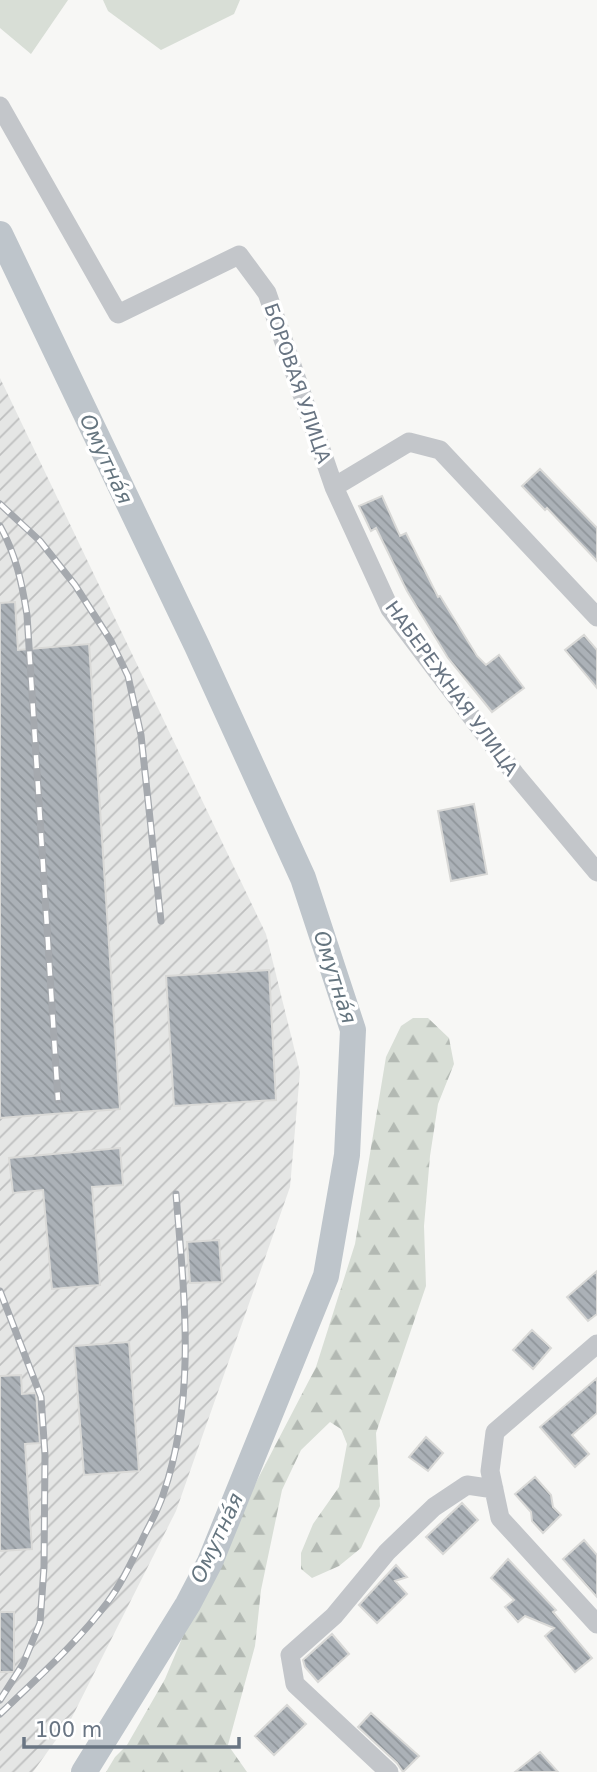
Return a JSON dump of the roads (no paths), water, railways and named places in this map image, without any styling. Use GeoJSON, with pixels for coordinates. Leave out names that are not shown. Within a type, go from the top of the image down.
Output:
{"type":"FeatureCollection","features":[{"type":"Feature","properties":{"kind":"street","name":"БОРОВАЯ УЛИЦА"},"geometry":{"type":"LineString","coordinates":[[0,106],[118,314],[239,255],[267,293],[334,487]]}},
{"type":"Feature","properties":{"kind":"street"},"geometry":{"type":"LineString","coordinates":[[334,487],[409,442],[440,450],[597,617]]}},
{"type":"Feature","properties":{"kind":"street","name":"НАБЕРЕЖНАЯ УЛИЦА"},"geometry":{"type":"LineString","coordinates":[[334,487],[390,608],[515,774],[597,872]]}},
{"type":"Feature","properties":{"kind":"street"},"geometry":{"type":"LineString","coordinates":[[597,1344],[495,1432],[490,1471],[500,1518],[597,1624]]}},
{"type":"Feature","properties":{"kind":"street"},"geometry":{"type":"LineString","coordinates":[[389,1772],[295,1684],[290,1655],[334,1616],[387,1552],[434,1507],[467,1485],[494,1489]]}},
{"type":"Feature","properties":{"kind":"waterway","name":"Омутна́я"},"geometry":{"type":"LineString","coordinates":[[0,234],[197,646],[303,878],[353,1030],[347,1155],[326,1276],[210,1562],[188,1604],[84,1772]]}},
{"type":"Feature","properties":{"kind":"railway"},"geometry":{"type":"LineString","coordinates":[[0,504],[40,541],[75,585],[111,641],[128,676],[141,735],[161,921]]}},
{"type":"Feature","properties":{"kind":"railway"},"geometry":{"type":"LineString","coordinates":[[0,526],[18,569],[27,615],[58,1100]]}},
{"type":"Feature","properties":{"kind":"railway"},"geometry":{"type":"LineString","coordinates":[[0,1714],[69,1647],[107,1603],[127,1571],[163,1495],[174,1458],[184,1383],[184,1307],[176,1194]]}},
{"type":"Feature","properties":{"kind":"railway"},"geometry":{"type":"LineString","coordinates":[[0,1291],[41,1397],[45,1455],[44,1567],[40,1623],[23,1664],[0,1700]]}}]}
